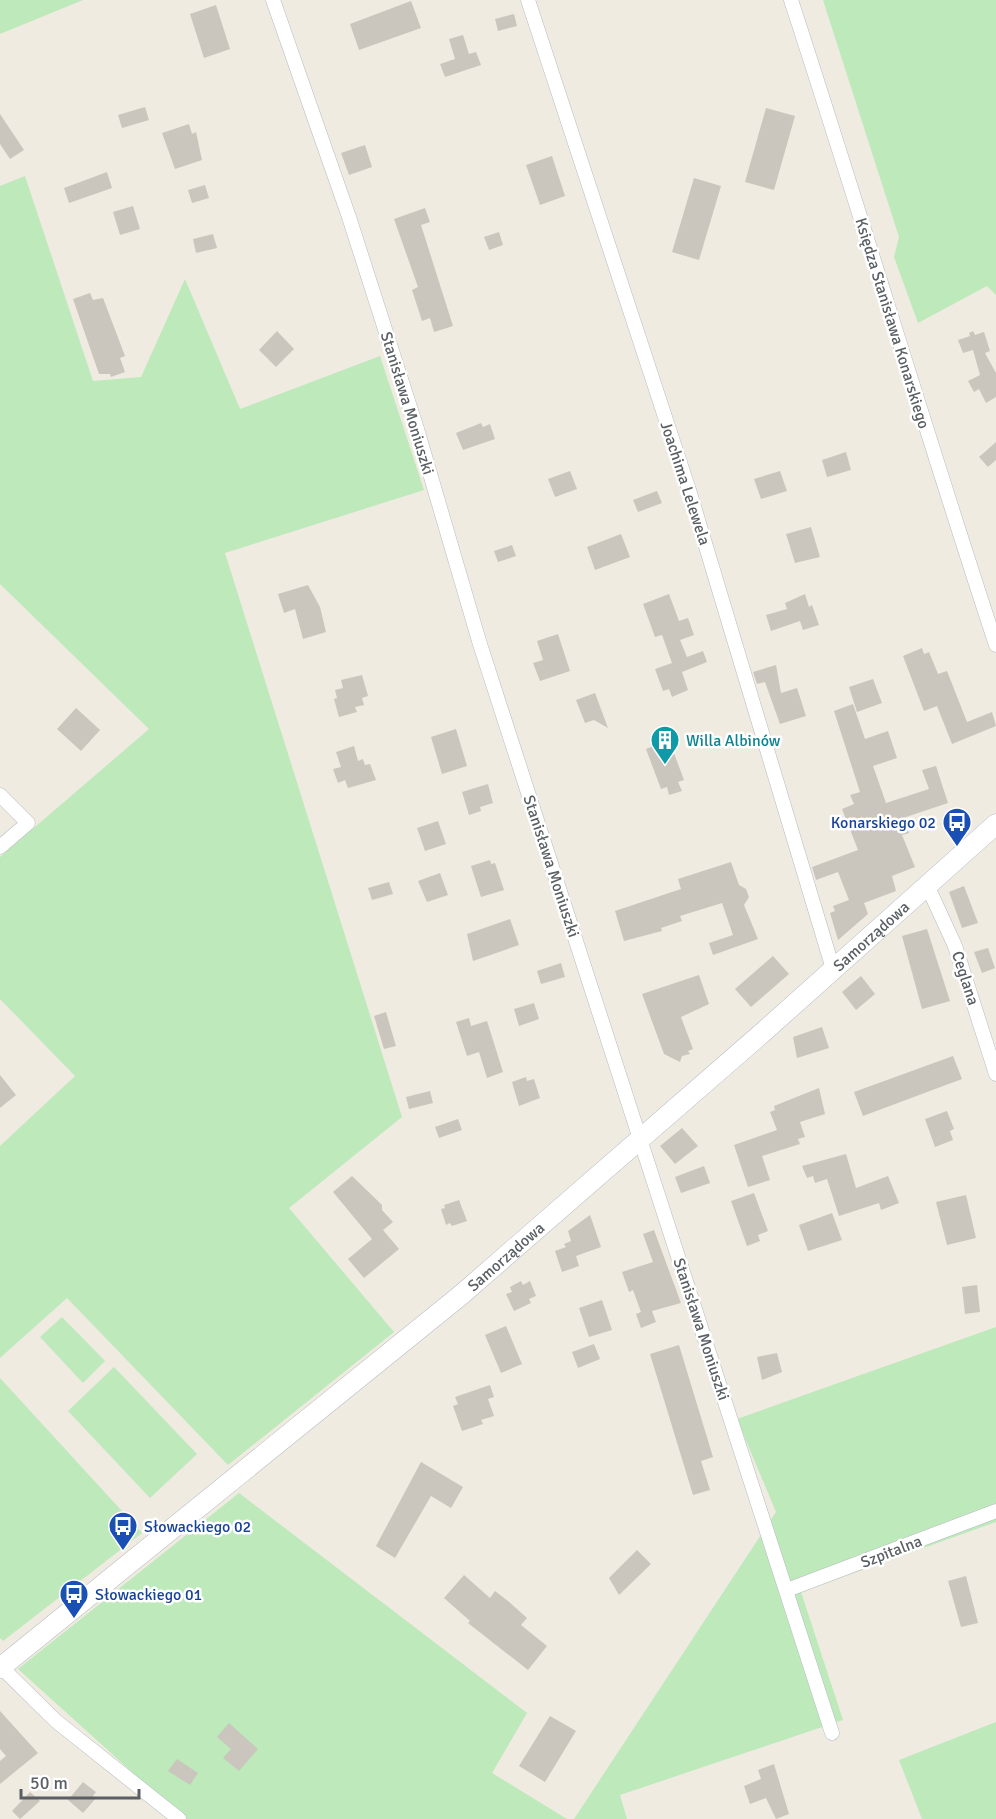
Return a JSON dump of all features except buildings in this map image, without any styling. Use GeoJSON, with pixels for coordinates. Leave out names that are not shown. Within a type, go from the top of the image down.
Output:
{"type":"FeatureCollection","features":[{"type":"Feature","properties":{"kind":"street","name":"Stanisława Moniuszki"},"geometry":{"type":"LineString","coordinates":[[273,0],[349,217],[417,429],[479,641],[832,1733]]}},
{"type":"Feature","properties":{"kind":"street","name":"Joachima Lelewela"},"geometry":{"type":"LineString","coordinates":[[528,0],[689,490],[833,969]]}},
{"type":"Feature","properties":{"kind":"street","name":"Księdza Stanisława Konarskiego"},"geometry":{"type":"LineString","coordinates":[[791,0],[843,157],[928,438],[996,645]]}},
{"type":"Feature","properties":{"kind":"street"},"geometry":{"type":"LineString","coordinates":[[0,795],[27,823],[0,847]]}},
{"type":"Feature","properties":{"kind":"street","name":"Samorządowa"},"geometry":{"type":"LineString","coordinates":[[0,1667],[461,1295],[996,824]]}},
{"type":"Feature","properties":{"kind":"street","name":"Ceglana"},"geometry":{"type":"LineString","coordinates":[[927,885],[955,946],[996,1074]]}},
{"type":"Feature","properties":{"kind":"street","name":"Szpitalna"},"geometry":{"type":"LineString","coordinates":[[786,1590],[996,1511]]}},
{"type":"Feature","properties":{"kind":"street"},"geometry":{"type":"LineString","coordinates":[[0,1667],[56,1721],[179,1819]]}},
{"type":"Feature","properties":{"kind":"green space"},"geometry":{"type":"Polygon","coordinates":[[[0,0],[83,0],[0,34],[0,0]]]}},
{"type":"Feature","properties":{"kind":"green space"},"geometry":{"type":"Polygon","coordinates":[[[823,0],[996,0],[996,295],[987,286],[918,323],[894,257],[899,237],[823,0]]]}},
{"type":"Feature","properties":{"kind":"green space"},"geometry":{"type":"Polygon","coordinates":[[[25,176],[93,381],[141,377],[185,279],[240,409],[380,356],[424,490],[225,553],[402,1117],[289,1208],[394,1332],[228,1465],[67,1298],[0,1358],[0,1146],[75,1076],[0,999],[0,857],[149,729],[0,584],[0,186],[25,176]]]}},
{"type":"Feature","properties":{"kind":"green space"},"geometry":{"type":"Polygon","coordinates":[[[62,1317],[105,1361],[83,1383],[40,1337],[62,1317]]]}},
{"type":"Feature","properties":{"kind":"green space"},"geometry":{"type":"Polygon","coordinates":[[[996,1327],[996,1522],[801,1592],[843,1720],[620,1795],[627,1819],[574,1819],[776,1512],[737,1419],[996,1327]]]}},
{"type":"Feature","properties":{"kind":"green space"},"geometry":{"type":"Polygon","coordinates":[[[114,1367],[197,1454],[150,1498],[68,1411],[114,1367]]]}},
{"type":"Feature","properties":{"kind":"green space"},"geometry":{"type":"Polygon","coordinates":[[[0,1378],[142,1533],[3,1641],[0,1638],[0,1378]]]}},
{"type":"Feature","properties":{"kind":"green space"},"geometry":{"type":"Polygon","coordinates":[[[239,1493],[527,1713],[492,1773],[567,1819],[184,1819],[18,1669],[239,1493]]]}},
{"type":"Feature","properties":{"kind":"green space"},"geometry":{"type":"Polygon","coordinates":[[[996,1722],[996,1819],[922,1819],[899,1760],[996,1722]]]}},
{"type":"Feature","properties":{"kind":"place","name":"Willa Albinów"},"geometry":{"type":"Point","coordinates":[665,766]}},
{"type":"Feature","properties":{"kind":"place","name":"Konarskiego 02"},"geometry":{"type":"Point","coordinates":[957,848]}},
{"type":"Feature","properties":{"kind":"place","name":"Słowackiego 02"},"geometry":{"type":"Point","coordinates":[123,1552]}},
{"type":"Feature","properties":{"kind":"place","name":"Słowackiego 01"},"geometry":{"type":"Point","coordinates":[74,1620]}}]}
